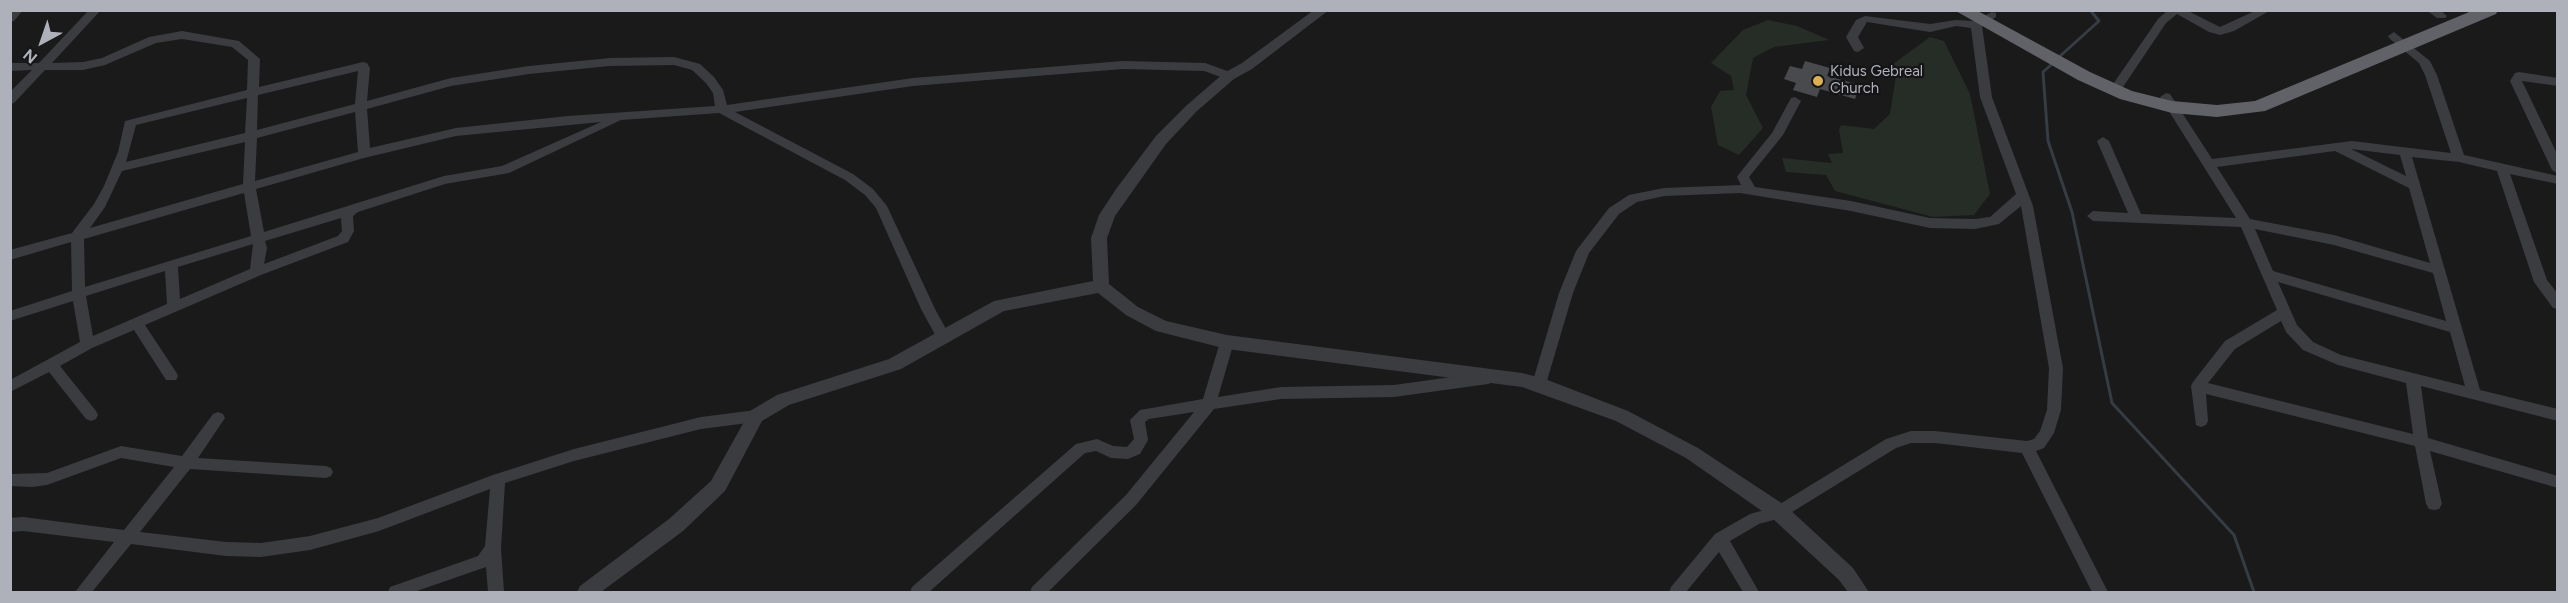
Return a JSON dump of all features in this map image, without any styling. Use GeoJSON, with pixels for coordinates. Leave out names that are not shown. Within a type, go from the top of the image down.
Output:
{"type":"FeatureCollection","features":[{"type":"Feature","properties":{"kind":"highway"},"geometry":{"type":"LineString","coordinates":[[1962,10],[1983,18],[2118,86],[2169,102],[2217,111],[2258,107],[2401,41],[2490,10]]}},
{"type":"Feature","properties":{"kind":"highway"},"geometry":{"type":"LineString","coordinates":[[2401,41],[2442,12]]}},
{"type":"Feature","properties":{"kind":"street"},"geometry":{"type":"LineString","coordinates":[[10,19],[18,10]]}},
{"type":"Feature","properties":{"kind":"street"},"geometry":{"type":"LineString","coordinates":[[10,100],[96,10]]}},
{"type":"Feature","properties":{"kind":"street"},"geometry":{"type":"LineString","coordinates":[[1233,74],[1241,63],[1312,10]]}},
{"type":"Feature","properties":{"kind":"street"},"geometry":{"type":"LineString","coordinates":[[1323,10],[1233,74],[1192,108],[1161,140],[1107,215],[1099,238],[1101,286],[1132,311],[1162,326],[1227,342],[1499,376],[1539,384],[1622,416],[1692,453],[1779,512],[1846,574],[1859,592]]}},
{"type":"Feature","properties":{"kind":"street"},"geometry":{"type":"LineString","coordinates":[[2118,86],[2162,21],[2176,10],[2212,30],[2220,31],[2230,29],[2266,10]]}},
{"type":"Feature","properties":{"kind":"street"},"geometry":{"type":"LineString","coordinates":[[1677,592],[1720,539],[1755,519],[1779,512],[1891,443],[1911,437],[1935,436],[2027,447],[2039,444],[2047,433],[2054,410],[2056,368],[2030,217],[1986,97],[1983,18],[1930,28],[1865,19],[1860,22],[1852,37],[1858,48]]}},
{"type":"Feature","properties":{"kind":"street"},"geometry":{"type":"LineString","coordinates":[[10,67],[83,66],[105,61],[153,40],[182,35],[235,44],[254,59],[249,186],[260,248],[256,272]]}},
{"type":"Feature","properties":{"kind":"street"},"geometry":{"type":"LineString","coordinates":[[2401,41],[2424,61],[2432,75],[2459,158]]}},
{"type":"Feature","properties":{"kind":"street"},"geometry":{"type":"LineString","coordinates":[[118,168],[251,136],[451,82],[529,70],[610,62],[674,61],[696,67],[710,80],[719,93],[722,110]]}},
{"type":"Feature","properties":{"kind":"street"},"geometry":{"type":"LineString","coordinates":[[10,255],[364,154],[456,132],[623,116],[722,110],[913,82],[1123,65],[1205,67],[1233,74]]}},
{"type":"Feature","properties":{"kind":"street"},"geometry":{"type":"LineString","coordinates":[[87,344],[79,293],[77,235],[99,207],[118,168],[129,138],[129,124],[253,91],[363,66],[361,106],[364,154]]}},
{"type":"Feature","properties":{"kind":"street"},"geometry":{"type":"LineString","coordinates":[[2558,82],[2519,76],[2516,81],[2558,170]]}},
{"type":"Feature","properties":{"kind":"street"},"geometry":{"type":"LineString","coordinates":[[1750,191],[1743,177],[1778,135],[1794,101]]}},
{"type":"Feature","properties":{"kind":"street"},"geometry":{"type":"LineString","coordinates":[[2169,102],[2246,223],[2283,313],[2298,338],[2322,354],[2558,415]]}},
{"type":"Feature","properties":{"kind":"street"},"geometry":{"type":"LineString","coordinates":[[722,110],[849,177],[869,192],[881,206],[928,309],[944,338]]}},
{"type":"Feature","properties":{"kind":"street"},"geometry":{"type":"LineString","coordinates":[[10,316],[444,180],[505,170],[623,116]]}},
{"type":"Feature","properties":{"kind":"street"},"geometry":{"type":"LineString","coordinates":[[2103,141],[2137,218]]}},
{"type":"Feature","properties":{"kind":"street"},"geometry":{"type":"LineString","coordinates":[[2209,164],[2352,145],[2459,158],[2503,170],[2558,180]]}},
{"type":"Feature","properties":{"kind":"street"},"geometry":{"type":"LineString","coordinates":[[2336,147],[2415,186]]}},
{"type":"Feature","properties":{"kind":"street"},"geometry":{"type":"LineString","coordinates":[[2405,152],[2474,394]]}},
{"type":"Feature","properties":{"kind":"street"},"geometry":{"type":"LineString","coordinates":[[2503,170],[2541,282],[2558,304]]}},
{"type":"Feature","properties":{"kind":"street"},"geometry":{"type":"LineString","coordinates":[[1539,384],[1566,293],[1583,251],[1614,211],[1634,198],[1664,192],[1750,191],[1851,206],[1930,223],[1975,224],[1994,221],[2023,195]]}},
{"type":"Feature","properties":{"kind":"street"},"geometry":{"type":"LineString","coordinates":[[10,387],[87,344],[256,272],[343,239],[348,231],[347,214],[350,211]]}},
{"type":"Feature","properties":{"kind":"street"},"geometry":{"type":"LineString","coordinates":[[2093,216],[2246,223],[2334,240],[2439,270]]}},
{"type":"Feature","properties":{"kind":"street"},"geometry":{"type":"LineString","coordinates":[[171,264],[174,307]]}},
{"type":"Feature","properties":{"kind":"street"},"geometry":{"type":"LineString","coordinates":[[2268,274],[2456,329]]}},
{"type":"Feature","properties":{"kind":"street"},"geometry":{"type":"LineString","coordinates":[[11,526],[238,549],[261,550],[310,543],[379,524],[498,479],[574,455],[701,423],[756,416],[783,400],[895,364],[1000,305],[1101,286]]}},
{"type":"Feature","properties":{"kind":"street"},"geometry":{"type":"LineString","coordinates":[[2201,421],[2198,386],[2230,345],[2283,313]]}},
{"type":"Feature","properties":{"kind":"street"},"geometry":{"type":"LineString","coordinates":[[137,323],[171,376]]}},
{"type":"Feature","properties":{"kind":"street"},"geometry":{"type":"LineString","coordinates":[[1038,592],[1131,500],[1208,406],[1227,342]]}},
{"type":"Feature","properties":{"kind":"street"},"geometry":{"type":"LineString","coordinates":[[51,365],[91,415]]}},
{"type":"Feature","properties":{"kind":"street"},"geometry":{"type":"LineString","coordinates":[[918,592],[1081,448],[1097,445],[1111,452],[1128,453],[1139,447],[1142,440],[1137,420],[1141,416],[1281,393],[1394,391],[1499,376]]}},
{"type":"Feature","properties":{"kind":"street"},"geometry":{"type":"LineString","coordinates":[[2413,379],[2421,442],[2434,504]]}},
{"type":"Feature","properties":{"kind":"street"},"geometry":{"type":"LineString","coordinates":[[2198,386],[2421,442],[2558,482]]}},
{"type":"Feature","properties":{"kind":"street"},"geometry":{"type":"LineString","coordinates":[[587,592],[676,525],[718,486],[756,416]]}},
{"type":"Feature","properties":{"kind":"street"},"geometry":{"type":"LineString","coordinates":[[82,592],[186,463],[218,418]]}},
{"type":"Feature","properties":{"kind":"street"},"geometry":{"type":"LineString","coordinates":[[2027,447],[2100,592]]}},
{"type":"Feature","properties":{"kind":"street"},"geometry":{"type":"LineString","coordinates":[[10,480],[32,481],[47,478],[121,452],[186,463],[326,472]]}},
{"type":"Feature","properties":{"kind":"street"},"geometry":{"type":"LineString","coordinates":[[496,592],[493,548],[498,479]]}},
{"type":"Feature","properties":{"kind":"street"},"geometry":{"type":"LineString","coordinates":[[1720,539],[1751,592]]}},
{"type":"Feature","properties":{"kind":"street"},"geometry":{"type":"LineString","coordinates":[[396,592],[483,561],[493,548]]}},
{"type":"Feature","properties":{"kind":"shaded area"},"geometry":{"type":"Polygon","coordinates":[[[1768,20],[1797,26],[1829,40],[1774,47],[1753,58],[1746,95],[1763,128],[1739,155],[1718,145],[1711,107],[1720,91],[1734,90],[1731,76],[1711,63],[1743,30],[1768,20]]]}},
{"type":"Feature","properties":{"kind":"shaded area"},"geometry":{"type":"Polygon","coordinates":[[[1930,37],[1944,41],[1970,94],[1990,194],[1974,215],[1933,217],[1835,191],[1826,175],[1786,172],[1782,158],[1832,163],[1828,154],[1843,153],[1839,130],[1841,125],[1874,129],[1890,114],[1896,76],[1893,64],[1930,37]]]}},
{"type":"Feature","properties":{"kind":"building","name":"Kidus Gebreal Church"},"geometry":{"type":"Polygon","coordinates":[[[1805,61],[1830,68],[1827,76],[1860,85],[1855,99],[1820,89],[1817,97],[1793,90],[1796,83],[1784,79],[1790,66],[1802,69],[1805,61]]]}},
{"type":"Feature","properties":{"kind":"waterway"},"geometry":{"type":"LineString","coordinates":[[2059,57],[2099,21],[2090,10]]}},
{"type":"Feature","properties":{"kind":"waterway"},"geometry":{"type":"LineString","coordinates":[[2052,64],[2043,72],[2048,141],[2072,212],[2112,403],[2234,535],[2254,592]]}},
{"type":"Feature","properties":{"kind":"place","name":"Kidus Gebreal Church"},"geometry":{"type":"Point","coordinates":[1818,81]}}]}
